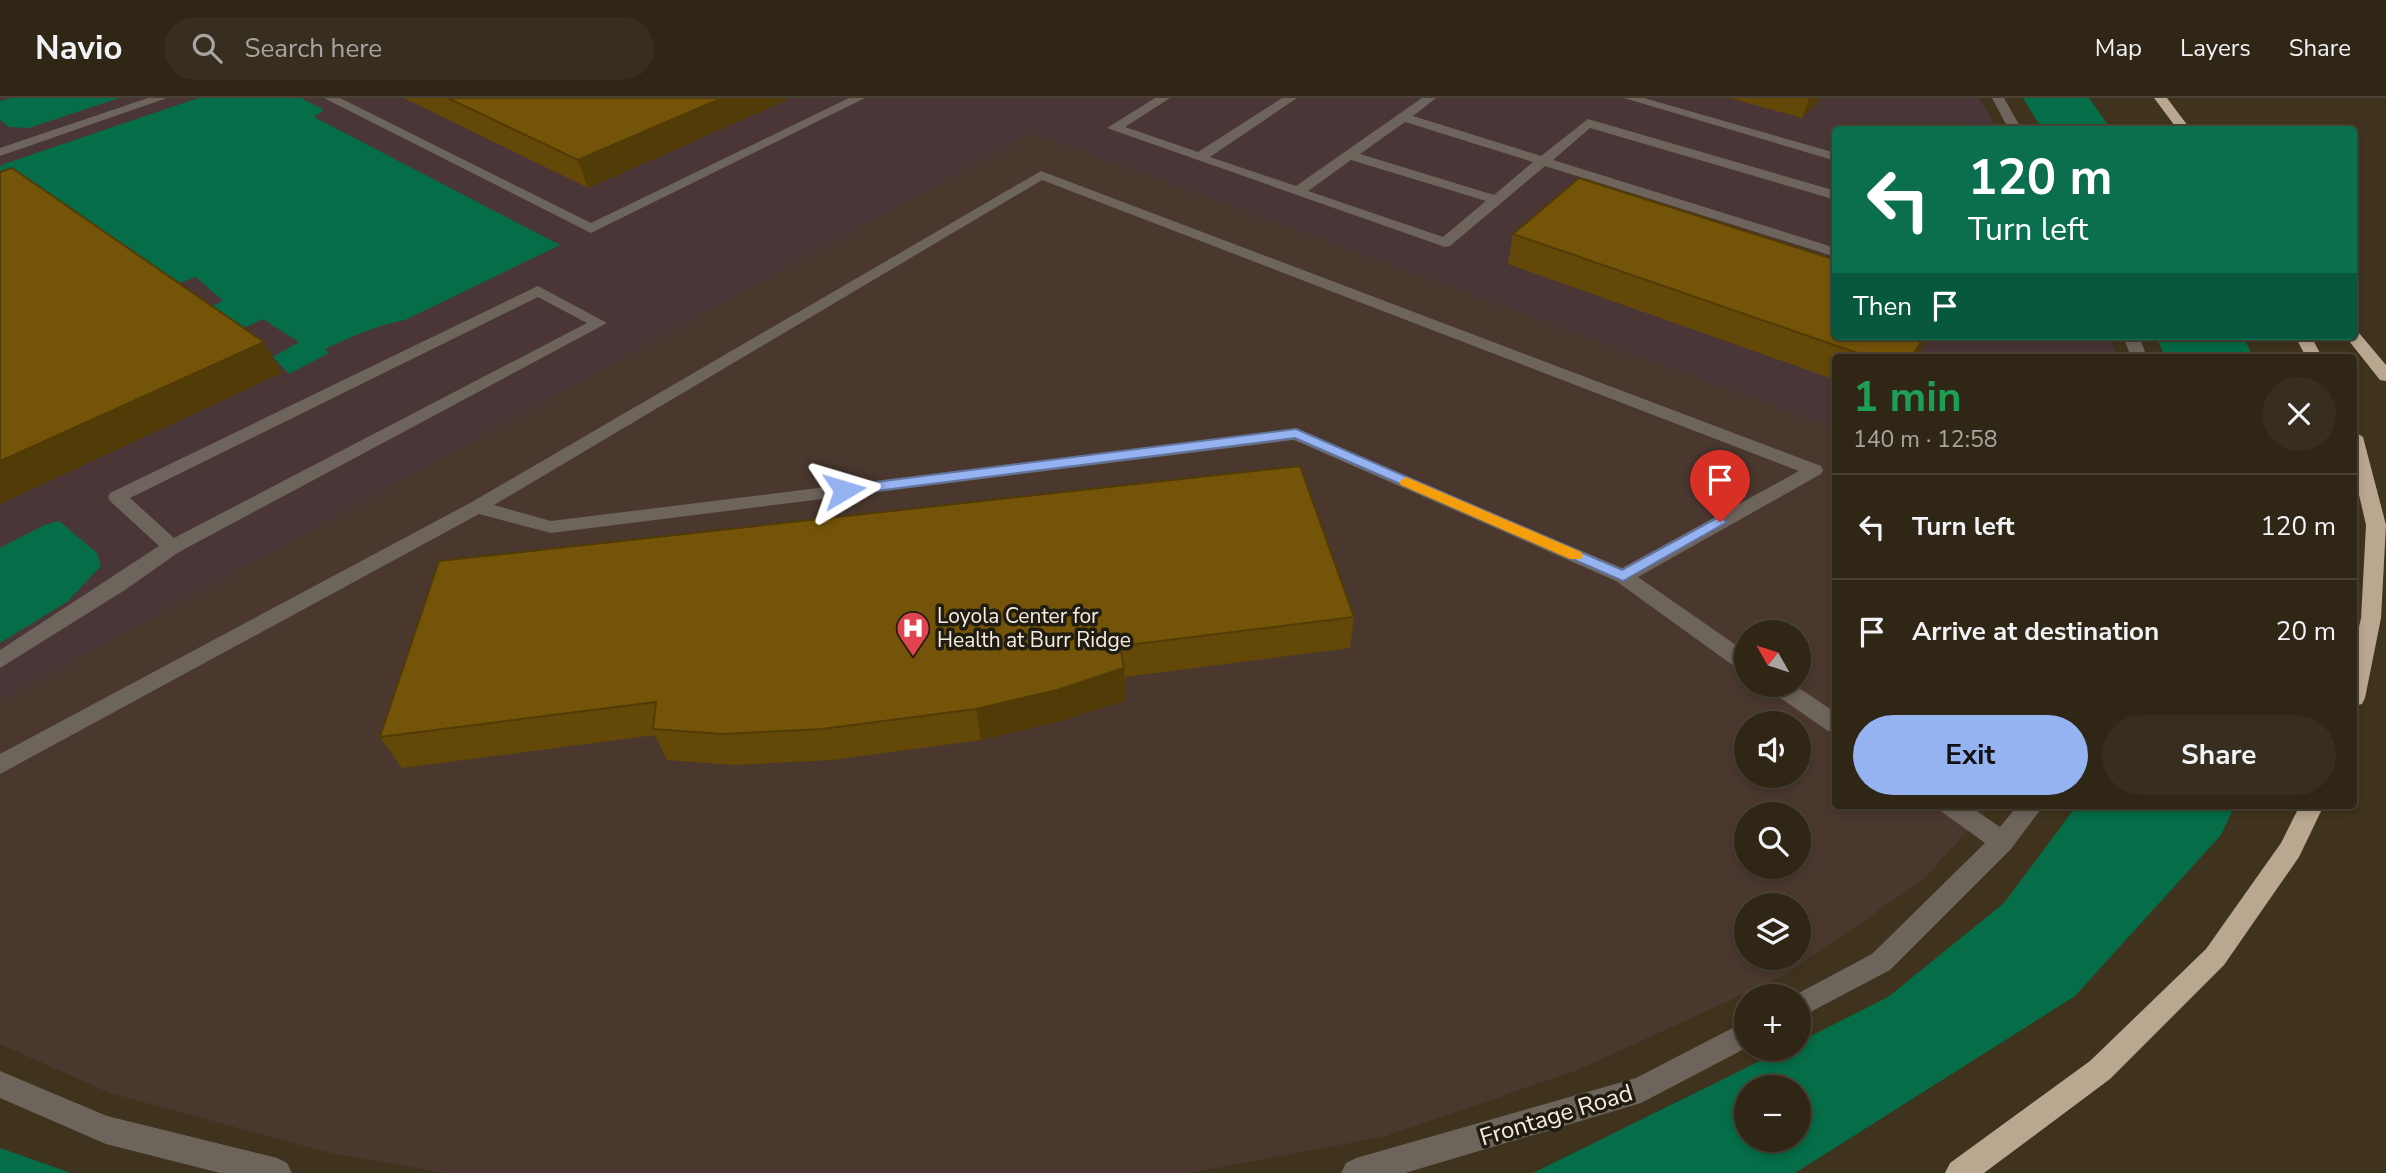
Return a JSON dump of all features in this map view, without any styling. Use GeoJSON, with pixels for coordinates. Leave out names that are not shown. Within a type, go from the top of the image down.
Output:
{"type":"FeatureCollection","features":[{"type":"Feature","properties":{"kind":"highway"},"geometry":{"type":"LineString","coordinates":[[2160,98],[2182,126]]}},
{"type":"Feature","properties":{"kind":"highway"},"geometry":{"type":"LineString","coordinates":[[2356,340],[2386,376]]}},
{"type":"Feature","properties":{"kind":"highway"},"geometry":{"type":"LineString","coordinates":[[2357,449],[2376,525],[2371,618],[2357,684]]}},
{"type":"Feature","properties":{"kind":"highway"},"geometry":{"type":"LineString","coordinates":[[1960,1173],[2100,1070],[2215,957],[2290,850],[2310,809]]}},
{"type":"Feature","properties":{"kind":"street"},"geometry":{"type":"LineString","coordinates":[[3,149],[161,98]]}},
{"type":"Feature","properties":{"kind":"street"},"geometry":{"type":"LineString","coordinates":[[330,98],[591,229],[859,98]]}},
{"type":"Feature","properties":{"kind":"street"},"geometry":{"type":"LineString","coordinates":[[1164,98],[1114,128],[1445,243],[1588,123],[1832,196]]}},
{"type":"Feature","properties":{"kind":"street"},"geometry":{"type":"LineString","coordinates":[[1200,158],[1291,98]]}},
{"type":"Feature","properties":{"kind":"street"},"geometry":{"type":"LineString","coordinates":[[1297,192],[1430,98]]}},
{"type":"Feature","properties":{"kind":"street"},"geometry":{"type":"LineString","coordinates":[[1630,98],[1832,156]]}},
{"type":"Feature","properties":{"kind":"street"},"geometry":{"type":"LineString","coordinates":[[1997,98],[2014,126]]}},
{"type":"Feature","properties":{"kind":"street"},"geometry":{"type":"LineString","coordinates":[[1403,117],[1832,252]]}},
{"type":"Feature","properties":{"kind":"street"},"geometry":{"type":"LineString","coordinates":[[1349,155],[1496,200]]}},
{"type":"Feature","properties":{"kind":"street"},"geometry":{"type":"LineString","coordinates":[[0,765],[477,507],[1041,174],[1814,470],[1623,576]]}},
{"type":"Feature","properties":{"kind":"street"},"geometry":{"type":"LineString","coordinates":[[0,660],[118,585],[172,547],[599,323],[538,291],[117,497],[172,547]]}},
{"type":"Feature","properties":{"kind":"street"},"geometry":{"type":"LineString","coordinates":[[477,507],[551,527],[1296,434],[1623,576],[1734,655]]}},
{"type":"Feature","properties":{"kind":"street"},"geometry":{"type":"LineString","coordinates":[[1796,697],[1832,722]]}},
{"type":"Feature","properties":{"kind":"street"},"geometry":{"type":"LineString","coordinates":[[1956,809],[2002,842]]}},
{"type":"Feature","properties":{"kind":"street"},"geometry":{"type":"LineString","coordinates":[[1811,1000],[1881,962],[2002,842],[2029,809]]}},
{"type":"Feature","properties":{"kind":"street","name":"Frontage Road"},"geometry":{"type":"LineString","coordinates":[[1356,1173],[1641,1090],[1734,1040]]}},
{"type":"Feature","properties":{"kind":"street"},"geometry":{"type":"LineString","coordinates":[[0,1084],[106,1130],[277,1173]]}},
{"type":"Feature","properties":{"kind":"shaded area"},"geometry":{"type":"Polygon","coordinates":[[[0,98],[1979,98],[1995,126],[1832,126],[1832,340],[2111,340],[2116,354],[1832,354],[1832,428],[1032,133],[0,702],[0,98]]]}},
{"type":"Feature","properties":{"kind":"shaded area","name":"Loyola Center for Health at Burr Ridge"},"geometry":{"type":"Polygon","coordinates":[[[1032,133],[1832,428],[1832,809],[1988,809],[1921,881],[1811,957],[1811,893],[1734,893],[1734,970],[1792,970],[1765,984],[1734,984],[1734,998],[1580,1069],[1386,1136],[1190,1173],[446,1173],[334,1154],[110,1093],[0,1044],[0,702],[1032,133]]]}},
{"type":"Feature","properties":{"kind":"green space"},"geometry":{"type":"Polygon","coordinates":[[[11,98],[119,98],[29,128],[9,127],[0,120],[0,101],[11,98]]]}},
{"type":"Feature","properties":{"kind":"green space"},"geometry":{"type":"Polygon","coordinates":[[[198,98],[301,98],[324,110],[314,117],[560,245],[405,320],[374,328],[325,349],[329,353],[289,374],[273,357],[299,342],[263,319],[232,333],[201,311],[223,301],[196,277],[169,287],[0,174],[0,167],[4,164],[198,98]]]}},
{"type":"Feature","properties":{"kind":"green space"},"geometry":{"type":"Polygon","coordinates":[[[2023,98],[2089,98],[2109,126],[2040,126],[2023,98]]]}},
{"type":"Feature","properties":{"kind":"green space"},"geometry":{"type":"Polygon","coordinates":[[[2158,340],[2245,340],[2252,354],[2164,354],[2158,340]]]}},
{"type":"Feature","properties":{"kind":"green space"},"geometry":{"type":"Polygon","coordinates":[[[59,521],[97,553],[101,566],[67,602],[0,643],[0,548],[44,525],[59,521]]]}},
{"type":"Feature","properties":{"kind":"green space"},"geometry":{"type":"Polygon","coordinates":[[[2074,809],[2233,809],[2221,835],[2075,996],[1795,1173],[1533,1173],[1760,1061],[1811,1061],[1811,1036],[1888,997],[2004,903],[2074,809]]]}},
{"type":"Feature","properties":{"kind":"green space"},"geometry":{"type":"Polygon","coordinates":[[[0,1148],[71,1173],[0,1173],[0,1148]]]}},
{"type":"Feature","properties":{"kind":"building"},"geometry":{"type":"Polygon","coordinates":[[[448,98],[722,98],[578,160],[448,98]]]}},
{"type":"Feature","properties":{"kind":"building"},"geometry":{"type":"Polygon","coordinates":[[[12,168],[264,342],[0,461],[0,172],[12,168]]]}},
{"type":"Feature","properties":{"kind":"building"},"geometry":{"type":"Polygon","coordinates":[[[1579,178],[1832,259],[1832,340],[1922,340],[1913,354],[1860,354],[1513,234],[1579,178]]]}},
{"type":"Feature","properties":{"kind":"building"},"geometry":{"type":"Polygon","coordinates":[[[1300,466],[1354,617],[1120,646],[1124,668],[1057,690],[976,709],[822,729],[722,734],[653,729],[656,702],[380,737],[439,561],[1300,466]]]}},
{"type":"Feature","properties":{"kind":"slow traffic"},"geometry":{"type":"LineString","coordinates":[[1406,482],[1576,556]]}},
{"type":"Feature","properties":{"kind":"place","name":"Loyola Center for Health at Burr Ridge"},"geometry":{"type":"Point","coordinates":[913,658]}},
{"type":"Feature","properties":{"kind":"route"},"geometry":{"type":"LineString","coordinates":[[844,490],[1296,434],[1623,576],[1720,522]]}}]}
